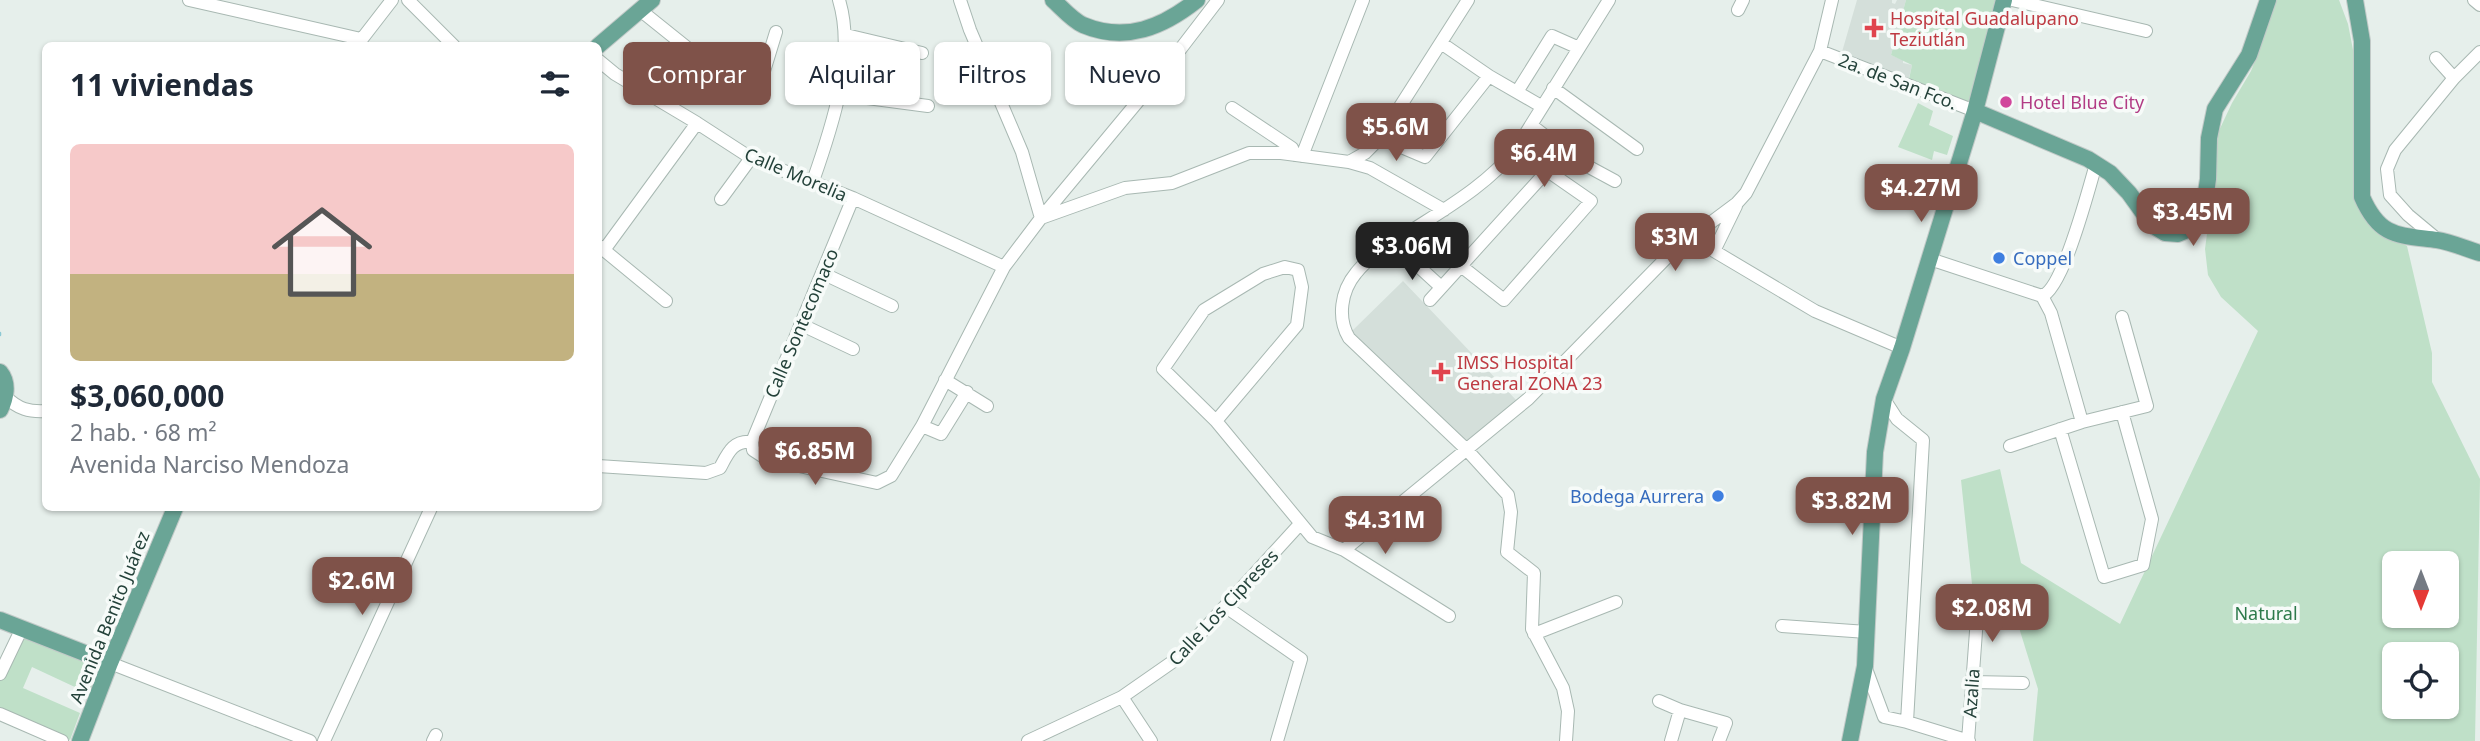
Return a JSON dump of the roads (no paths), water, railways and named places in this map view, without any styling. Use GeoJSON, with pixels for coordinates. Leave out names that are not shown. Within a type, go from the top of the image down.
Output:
{"type":"FeatureCollection","features":[{"type":"Feature","properties":{"kind":"main road"},"geometry":{"type":"LineString","coordinates":[[1053,0],[1081,24],[1126,34],[1154,27],[1197,0]]}},
{"type":"Feature","properties":{"kind":"main road"},"geometry":{"type":"LineString","coordinates":[[1852,740],[1865,666],[1875,452],[1884,399],[1975,111],[2004,0]]}},
{"type":"Feature","properties":{"kind":"main road"},"geometry":{"type":"LineString","coordinates":[[1975,111],[2096,164],[2110,173],[2129,193],[2152,225],[2165,233],[2178,234],[2192,228],[2203,213],[2208,179],[2209,138],[2215,109],[2249,55],[2268,0]]}},
{"type":"Feature","properties":{"kind":"main road"},"geometry":{"type":"LineString","coordinates":[[2355,0],[2362,41],[2362,197],[2370,217],[2390,233],[2438,241],[2480,253]]}},
{"type":"Feature","properties":{"kind":"main road"},"geometry":{"type":"LineString","coordinates":[[602,43],[646,5]]}},
{"type":"Feature","properties":{"kind":"main road"},"geometry":{"type":"LineString","coordinates":[[0,372],[4,376],[3,403]]}},
{"type":"Feature","properties":{"kind":"main road","name":"Avenida Benito Juárez"},"geometry":{"type":"LineString","coordinates":[[80,741],[174,511]]}},
{"type":"Feature","properties":{"kind":"main road"},"geometry":{"type":"LineString","coordinates":[[0,620],[110,663]]}},
{"type":"Feature","properties":{"kind":"street"},"geometry":{"type":"LineString","coordinates":[[189,0],[359,42],[392,0]]}},
{"type":"Feature","properties":{"kind":"street"},"geometry":{"type":"LineString","coordinates":[[408,0],[450,42]]}},
{"type":"Feature","properties":{"kind":"street"},"geometry":{"type":"LineString","coordinates":[[839,0],[845,42]]}},
{"type":"Feature","properties":{"kind":"street"},"geometry":{"type":"LineString","coordinates":[[960,0],[1022,152],[1041,218]]}},
{"type":"Feature","properties":{"kind":"street"},"geometry":{"type":"LineString","coordinates":[[602,466],[706,473],[720,468],[733,446],[742,441],[753,446],[767,459],[877,483],[891,476],[922,426],[1004,267],[1218,0]]}},
{"type":"Feature","properties":{"kind":"street"},"geometry":{"type":"LineString","coordinates":[[1299,155],[1363,0]]}},
{"type":"Feature","properties":{"kind":"street"},"geometry":{"type":"LineString","coordinates":[[1349,162],[1365,153],[1380,138],[1468,0]]}},
{"type":"Feature","properties":{"kind":"street"},"geometry":{"type":"LineString","coordinates":[[1566,741],[1568,711],[1563,688],[1534,634],[1534,573],[1507,552],[1511,512],[1508,495],[1467,450],[1349,338],[1341,316],[1347,288],[1357,272],[1388,247],[1499,170],[1516,149],[1609,0]]}},
{"type":"Feature","properties":{"kind":"street"},"geometry":{"type":"LineString","coordinates":[[1832,0],[1820,51],[1745,193],[1737,203],[1714,251],[1815,311],[1902,348]]}},
{"type":"Feature","properties":{"kind":"street"},"geometry":{"type":"LineString","coordinates":[[2012,0],[2146,31]]}},
{"type":"Feature","properties":{"kind":"street"},"geometry":{"type":"LineString","coordinates":[[2473,0],[2480,5]]}},
{"type":"Feature","properties":{"kind":"street"},"geometry":{"type":"LineString","coordinates":[[646,5],[746,95],[753,97],[757,94],[776,32]]}},
{"type":"Feature","properties":{"kind":"street"},"geometry":{"type":"LineString","coordinates":[[846,35],[922,53]]}},
{"type":"Feature","properties":{"kind":"street"},"geometry":{"type":"LineString","coordinates":[[1517,92],[1552,36],[1579,48]]}},
{"type":"Feature","properties":{"kind":"street"},"geometry":{"type":"LineString","coordinates":[[1441,43],[1489,76],[1542,106]]}},
{"type":"Feature","properties":{"kind":"street","name":"2a. de San Fco."},"geometry":{"type":"LineString","coordinates":[[1820,51],[1975,111]]}},
{"type":"Feature","properties":{"kind":"street"},"geometry":{"type":"LineString","coordinates":[[2438,241],[2390,195],[2387,169],[2395,150],[2454,78],[2480,52]]}},
{"type":"Feature","properties":{"kind":"street"},"geometry":{"type":"LineString","coordinates":[[2436,58],[2454,78]]}},
{"type":"Feature","properties":{"kind":"street","name":"Calle Morelia"},"geometry":{"type":"LineString","coordinates":[[602,63],[751,158],[853,198],[1004,267]]}},
{"type":"Feature","properties":{"kind":"street"},"geometry":{"type":"LineString","coordinates":[[1380,138],[1424,157],[1489,76]]}},
{"type":"Feature","properties":{"kind":"street"},"geometry":{"type":"LineString","coordinates":[[1553,88],[1637,149]]}},
{"type":"Feature","properties":{"kind":"street"},"geometry":{"type":"LineString","coordinates":[[813,181],[834,105]]}},
{"type":"Feature","properties":{"kind":"street"},"geometry":{"type":"LineString","coordinates":[[920,105],[928,106]]}},
{"type":"Feature","properties":{"kind":"street"},"geometry":{"type":"LineString","coordinates":[[1232,108],[1299,155]]}},
{"type":"Feature","properties":{"kind":"street"},"geometry":{"type":"LineString","coordinates":[[602,247],[697,123]]}},
{"type":"Feature","properties":{"kind":"street"},"geometry":{"type":"LineString","coordinates":[[1531,125],[1578,161],[1615,181]]}},
{"type":"Feature","properties":{"kind":"street"},"geometry":{"type":"LineString","coordinates":[[1461,266],[1504,300],[1591,201],[1516,149]]}},
{"type":"Feature","properties":{"kind":"street"},"geometry":{"type":"LineString","coordinates":[[1041,218],[1125,188],[1172,183],[1249,153],[1299,155],[1349,162],[1370,168],[1444,210]]}},
{"type":"Feature","properties":{"kind":"street"},"geometry":{"type":"LineString","coordinates":[[722,199],[751,158]]}},
{"type":"Feature","properties":{"kind":"street"},"geometry":{"type":"LineString","coordinates":[[1930,259],[2042,296],[2049,294],[2077,227],[2096,164]]}},
{"type":"Feature","properties":{"kind":"street"},"geometry":{"type":"LineString","coordinates":[[1430,300],[1547,171]]}},
{"type":"Feature","properties":{"kind":"street","name":"Calle Sontecomaco"},"geometry":{"type":"LineString","coordinates":[[753,446],[853,198]]}},
{"type":"Feature","properties":{"kind":"street"},"geometry":{"type":"LineString","coordinates":[[1344,550],[1528,399],[1674,250],[1737,203]]}},
{"type":"Feature","properties":{"kind":"street"},"geometry":{"type":"LineString","coordinates":[[602,249],[666,301]]}},
{"type":"Feature","properties":{"kind":"street"},"geometry":{"type":"LineString","coordinates":[[1404,253],[1441,287]]}},
{"type":"Feature","properties":{"kind":"street"},"geometry":{"type":"LineString","coordinates":[[1216,421],[1297,325],[1302,287],[1298,270],[1285,267],[1263,274],[1205,310],[1163,369],[1216,421],[1312,537],[1344,550],[1449,616]]}},
{"type":"Feature","properties":{"kind":"street"},"geometry":{"type":"LineString","coordinates":[[822,273],[892,306]]}},
{"type":"Feature","properties":{"kind":"street"},"geometry":{"type":"LineString","coordinates":[[2042,296],[2051,313],[2082,422]]}},
{"type":"Feature","properties":{"kind":"street"},"geometry":{"type":"LineString","coordinates":[[2010,446],[2082,422],[2147,406],[2122,317]]}},
{"type":"Feature","properties":{"kind":"street"},"geometry":{"type":"LineString","coordinates":[[800,324],[853,349]]}},
{"type":"Feature","properties":{"kind":"street"},"geometry":{"type":"LineString","coordinates":[[945,380],[987,406]]}},
{"type":"Feature","properties":{"kind":"street"},"geometry":{"type":"LineString","coordinates":[[922,426],[941,434],[967,392]]}},
{"type":"Feature","properties":{"kind":"street"},"geometry":{"type":"LineString","coordinates":[[1884,399],[1897,419],[1923,440],[1907,722]]}},
{"type":"Feature","properties":{"kind":"street"},"geometry":{"type":"LineString","coordinates":[[3,403],[33,412],[42,411]]}},
{"type":"Feature","properties":{"kind":"street"},"geometry":{"type":"LineString","coordinates":[[2060,429],[2104,577],[2143,565],[2152,519],[2122,412]]}},
{"type":"Feature","properties":{"kind":"street"},"geometry":{"type":"LineString","coordinates":[[324,741],[430,511]]}},
{"type":"Feature","properties":{"kind":"street","name":"Calle Los Cipreses"},"geometry":{"type":"LineString","coordinates":[[1028,741],[1048,737],[1122,697],[1178,659],[1300,524]]}},
{"type":"Feature","properties":{"kind":"street"},"geometry":{"type":"LineString","coordinates":[[1534,634],[1616,603]]}},
{"type":"Feature","properties":{"kind":"street","name":"Azalia"},"geometry":{"type":"LineString","coordinates":[[1969,741],[1978,604]]}},
{"type":"Feature","properties":{"kind":"street"},"geometry":{"type":"LineString","coordinates":[[1226,607],[1301,659],[1277,741]]}},
{"type":"Feature","properties":{"kind":"street"},"geometry":{"type":"LineString","coordinates":[[1782,626],[1867,632]]}},
{"type":"Feature","properties":{"kind":"street"},"geometry":{"type":"LineString","coordinates":[[0,674],[22,628]]}},
{"type":"Feature","properties":{"kind":"street"},"geometry":{"type":"LineString","coordinates":[[110,663],[310,741]]}},
{"type":"Feature","properties":{"kind":"street"},"geometry":{"type":"LineString","coordinates":[[1865,666],[1884,717],[1969,741]]}},
{"type":"Feature","properties":{"kind":"street"},"geometry":{"type":"LineString","coordinates":[[1972,681],[2023,683]]}},
{"type":"Feature","properties":{"kind":"street"},"geometry":{"type":"LineString","coordinates":[[1122,697],[1151,741]]}},
{"type":"Feature","properties":{"kind":"street"},"geometry":{"type":"LineString","coordinates":[[1658,701],[1726,723],[1719,741]]}},
{"type":"Feature","properties":{"kind":"street"},"geometry":{"type":"LineString","coordinates":[[1671,741],[1680,710]]}},
{"type":"Feature","properties":{"kind":"street"},"geometry":{"type":"LineString","coordinates":[[0,714],[62,741]]}},
{"type":"Feature","properties":{"kind":"place","name":"Hospital Guadalupano Teziutlán"},"geometry":{"type":"Point","coordinates":[1874,28]}},
{"type":"Feature","properties":{"kind":"place","name":"Hotel Blue City"},"geometry":{"type":"Point","coordinates":[2006,102]}},
{"type":"Feature","properties":{"kind":"place","name":"Coppel"},"geometry":{"type":"Point","coordinates":[1999,258]}},
{"type":"Feature","properties":{"kind":"place","name":"IMSS Hospital General ZONA 23"},"geometry":{"type":"Point","coordinates":[1441,372]}},
{"type":"Feature","properties":{"kind":"place","name":"Bodega Aurrera"},"geometry":{"type":"Point","coordinates":[1718,496]}},
{"type":"Feature","properties":{"kind":"park label","name":"Natural"},"geometry":{"type":"Point","coordinates":[2266,613]}}]}
